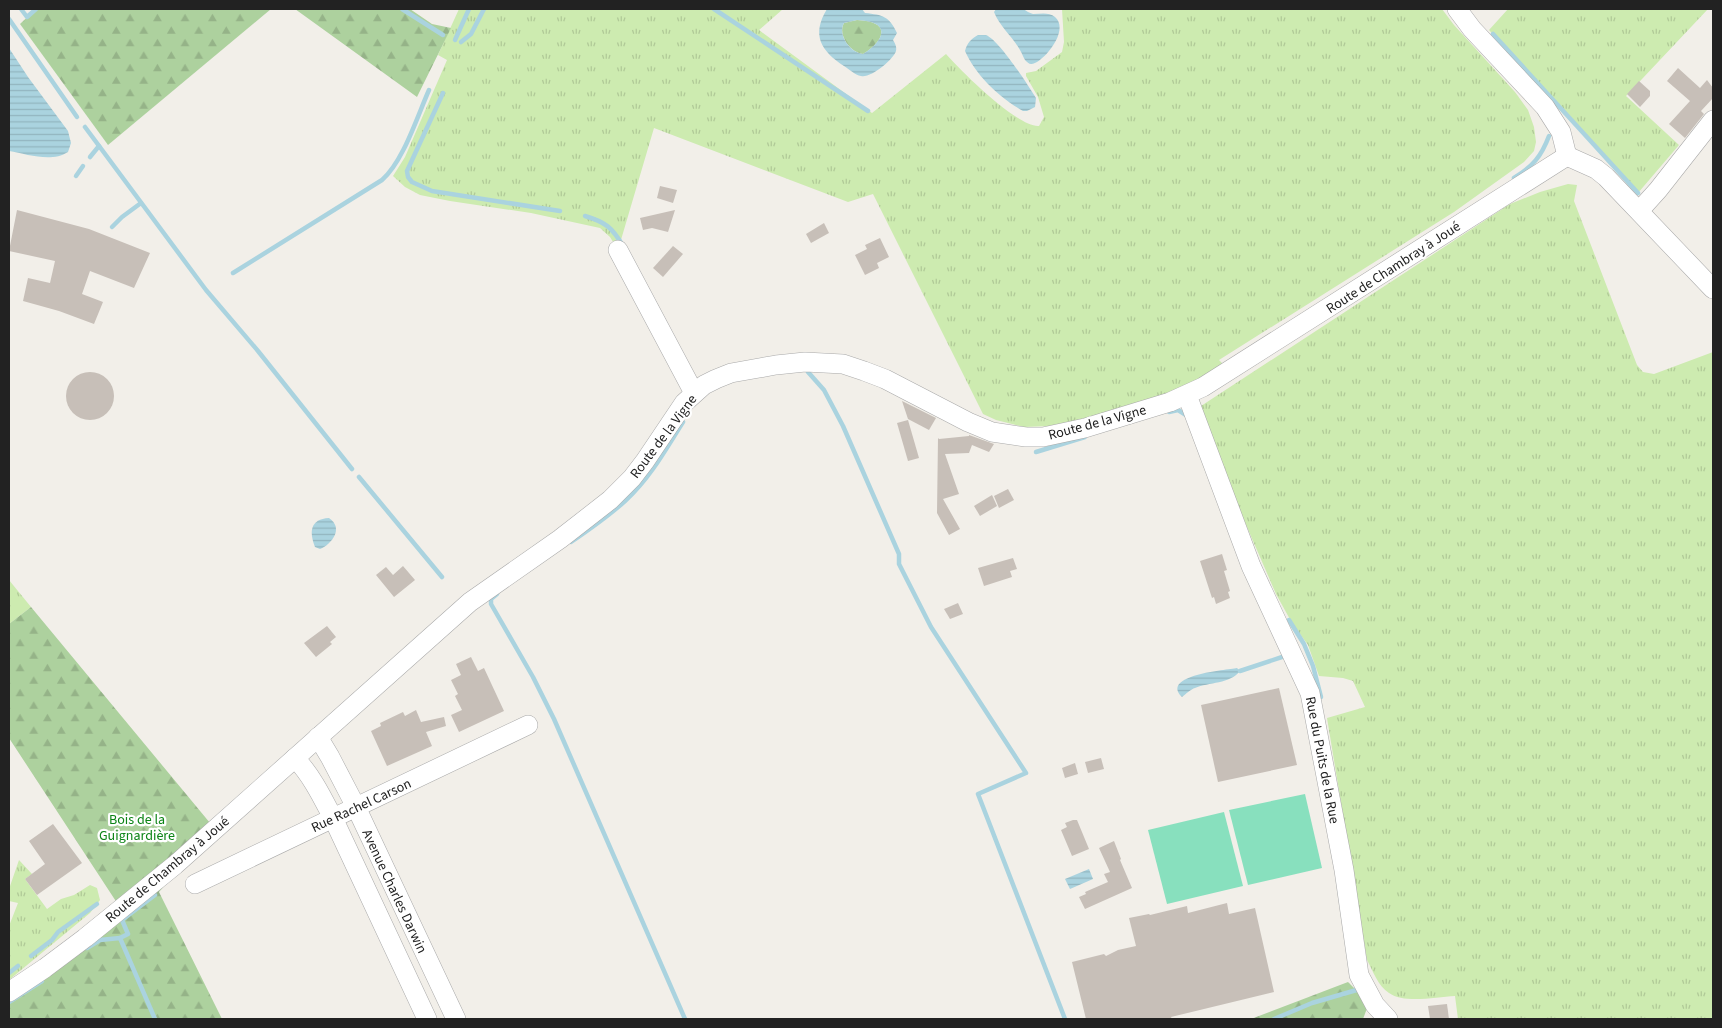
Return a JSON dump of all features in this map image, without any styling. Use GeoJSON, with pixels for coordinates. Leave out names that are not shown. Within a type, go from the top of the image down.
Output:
{"type":"FeatureCollection","features":[{"type":"Feature","properties":{"kind":"street"},"geometry":{"type":"LineString","coordinates":[[1457,9],[1472,29],[1545,108],[1561,132],[1567,156],[1591,167],[1606,177],[1713,289]]}},
{"type":"Feature","properties":{"kind":"street"},"geometry":{"type":"LineString","coordinates":[[1639,212],[1713,120]]}},
{"type":"Feature","properties":{"kind":"street","name":"Route de Chambray à Joué"},"geometry":{"type":"LineString","coordinates":[[1219,378],[1567,156]]}},
{"type":"Feature","properties":{"kind":"street"},"geometry":{"type":"LineString","coordinates":[[618,250],[694,393]]}},
{"type":"Feature","properties":{"kind":"street","name":"Route de la Vigne"},"geometry":{"type":"LineString","coordinates":[[318,737],[470,602],[586,521],[610,500],[632,478],[645,461],[684,403],[704,385],[716,379],[751,369],[800,362],[843,364],[885,379],[984,429],[1008,436],[1044,437],[1070,432],[1187,395],[1219,378]]}},
{"type":"Feature","properties":{"kind":"street","name":"Rue du Puits de la Rue"},"geometry":{"type":"LineString","coordinates":[[1187,395],[1251,566],[1310,692],[1344,870],[1359,974],[1376,1005],[1388,1019]]}},
{"type":"Feature","properties":{"kind":"street","name":"Rue Rachel Carson"},"geometry":{"type":"LineString","coordinates":[[195,884],[528,725]]}},
{"type":"Feature","properties":{"kind":"street","name":"Route de Chambray à Joué"},"geometry":{"type":"LineString","coordinates":[[9,992],[46,968],[134,899],[318,737]]}},
{"type":"Feature","properties":{"kind":"street","name":"Avenue Charles Darwin"},"geometry":{"type":"LineString","coordinates":[[318,737],[356,807],[456,1019]]}},
{"type":"Feature","properties":{"kind":"street","name":"Avenue Charles Darwin"},"geometry":{"type":"LineString","coordinates":[[295,758],[313,781],[333,818],[427,1019]]}},
{"type":"Feature","properties":{"kind":"green space"},"geometry":{"type":"Polygon","coordinates":[[[36,9],[271,9],[108,145],[20,24],[36,9]]]}},
{"type":"Feature","properties":{"kind":"green space"},"geometry":{"type":"Polygon","coordinates":[[[295,9],[410,9],[432,24],[451,28],[417,97],[295,9]]]}},
{"type":"Feature","properties":{"kind":"green space"},"geometry":{"type":"Polygon","coordinates":[[[459,9],[783,9],[759,30],[872,113],[946,54],[963,72],[1004,108],[1018,118],[1039,126],[1044,117],[1038,97],[1026,73],[1036,71],[1062,52],[1064,42],[1062,9],[1442,9],[1454,25],[1515,92],[1528,110],[1534,127],[1536,142],[1534,151],[1524,162],[1454,212],[1219,360],[1224,365],[1188,386],[1158,397],[1079,420],[1049,426],[1024,427],[996,420],[983,414],[873,194],[848,202],[654,128],[618,250],[610,237],[600,228],[531,213],[420,195],[405,187],[393,176],[405,157],[447,60],[438,55],[459,9]]]}},
{"type":"Feature","properties":{"kind":"green space"},"geometry":{"type":"Polygon","coordinates":[[[1508,9],[1708,9],[1626,96],[1679,145],[1638,193],[1489,30],[1508,9]]]}},
{"type":"Feature","properties":{"kind":"green space"},"geometry":{"type":"Polygon","coordinates":[[[857,20],[875,24],[880,27],[881,32],[877,42],[863,54],[858,53],[846,43],[842,33],[844,23],[857,20]]]}},
{"type":"Feature","properties":{"kind":"green space"},"geometry":{"type":"Polygon","coordinates":[[[1568,184],[1577,185],[1574,201],[1637,365],[1643,372],[1654,374],[1713,352],[1713,1019],[1458,1019],[1455,996],[1411,999],[1395,996],[1385,990],[1376,978],[1367,960],[1327,718],[1365,707],[1353,681],[1343,678],[1319,676],[1308,645],[1292,623],[1276,594],[1240,511],[1201,406],[1510,204],[1540,192],[1568,184]]]}},
{"type":"Feature","properties":{"kind":"green space"},"geometry":{"type":"Polygon","coordinates":[[[9,580],[31,607],[9,624],[9,580]]]}},
{"type":"Feature","properties":{"kind":"green space","name":"Bois de la Guignardière"},"geometry":{"type":"Polygon","coordinates":[[[31,607],[215,829],[159,892],[222,1019],[9,1019],[9,992],[121,909],[9,738],[9,624],[31,607]]]}},
{"type":"Feature","properties":{"kind":"green space"},"geometry":{"type":"Polygon","coordinates":[[[1305,794],[1322,868],[1248,885],[1229,810],[1305,794]]]}},
{"type":"Feature","properties":{"kind":"green space"},"geometry":{"type":"Polygon","coordinates":[[[1224,812],[1243,886],[1167,904],[1148,830],[1224,812]]]}},
{"type":"Feature","properties":{"kind":"green space"},"geometry":{"type":"Polygon","coordinates":[[[19,860],[32,874],[25,879],[47,909],[61,899],[74,895],[90,885],[97,888],[100,900],[90,913],[9,980],[9,926],[18,903],[9,901],[9,889],[19,860]]]}},
{"type":"Feature","properties":{"kind":"green space"},"geometry":{"type":"Polygon","coordinates":[[[1348,982],[1369,1003],[1363,1019],[1251,1019],[1348,982]]]}},
{"type":"Feature","properties":{"kind":"water"},"geometry":{"type":"Polygon","coordinates":[[[1020,8],[1033,14],[1053,15],[1059,23],[1059,30],[1053,46],[1036,63],[1029,63],[999,22],[994,12],[996,9],[1020,8]]]}},
{"type":"Feature","properties":{"kind":"water"},"geometry":{"type":"Polygon","coordinates":[[[827,9],[862,9],[865,13],[885,17],[897,33],[893,40],[896,51],[891,59],[876,72],[861,76],[836,60],[824,48],[819,35],[822,18],[827,9]],[[857,20],[844,23],[842,28],[846,43],[858,53],[863,54],[880,37],[880,27],[868,21],[857,20]]]}},
{"type":"Feature","properties":{"kind":"water"},"geometry":{"type":"Polygon","coordinates":[[[978,35],[986,35],[992,39],[1006,54],[1036,98],[1035,107],[1023,111],[997,93],[982,78],[965,51],[973,38],[978,35]]]}},
{"type":"Feature","properties":{"kind":"water"},"geometry":{"type":"Polygon","coordinates":[[[9,48],[68,131],[71,143],[68,152],[54,157],[47,157],[31,156],[9,151],[9,48]]]}},
{"type":"Feature","properties":{"kind":"water"},"geometry":{"type":"Polygon","coordinates":[[[329,518],[336,526],[335,535],[329,543],[320,549],[315,547],[313,541],[313,527],[318,521],[329,518]]]}},
{"type":"Feature","properties":{"kind":"water"},"geometry":{"type":"Polygon","coordinates":[[[1237,668],[1240,671],[1225,681],[1190,690],[1182,697],[1178,690],[1180,683],[1197,675],[1237,668]]]}},
{"type":"Feature","properties":{"kind":"water"},"geometry":{"type":"Polygon","coordinates":[[[1089,869],[1093,879],[1070,889],[1065,879],[1089,869]]]}},
{"type":"Feature","properties":{"kind":"building"},"geometry":{"type":"Polygon","coordinates":[[[1678,68],[1700,88],[1707,80],[1713,88],[1713,98],[1701,111],[1704,114],[1685,138],[1669,124],[1690,101],[1667,81],[1678,68]]]}},
{"type":"Feature","properties":{"kind":"building"},"geometry":{"type":"Polygon","coordinates":[[[1639,81],[1650,91],[1650,96],[1640,107],[1627,94],[1639,81]]]}},
{"type":"Feature","properties":{"kind":"building"},"geometry":{"type":"Polygon","coordinates":[[[660,186],[677,190],[673,203],[657,198],[660,186]]]}},
{"type":"Feature","properties":{"kind":"building"},"geometry":{"type":"Polygon","coordinates":[[[17,210],[89,229],[150,253],[134,288],[90,271],[82,294],[103,302],[94,324],[59,311],[23,301],[28,278],[50,283],[55,261],[9,251],[17,210]]]}},
{"type":"Feature","properties":{"kind":"building"},"geometry":{"type":"Polygon","coordinates":[[[675,210],[668,232],[652,228],[643,230],[640,218],[675,210]]]}},
{"type":"Feature","properties":{"kind":"building"},"geometry":{"type":"Polygon","coordinates":[[[824,223],[829,233],[811,243],[806,234],[824,223]]]}},
{"type":"Feature","properties":{"kind":"building"},"geometry":{"type":"Polygon","coordinates":[[[880,238],[889,257],[877,263],[879,268],[865,275],[855,255],[867,249],[865,245],[880,238]]]}},
{"type":"Feature","properties":{"kind":"building"},"geometry":{"type":"Polygon","coordinates":[[[673,246],[683,254],[663,277],[653,268],[673,246]]]}},
{"type":"Feature","properties":{"kind":"building"},"geometry":{"type":"Polygon","coordinates":[[[85,372],[95,372],[107,379],[114,391],[114,401],[107,413],[95,420],[85,420],[77,416],[70,409],[66,401],[66,391],[70,383],[77,376],[85,372]]]}},
{"type":"Feature","properties":{"kind":"building"},"geometry":{"type":"Polygon","coordinates":[[[902,401],[936,418],[929,430],[908,419],[902,401]]]}},
{"type":"Feature","properties":{"kind":"building"},"geometry":{"type":"Polygon","coordinates":[[[908,420],[919,458],[908,461],[897,423],[908,420]]]}},
{"type":"Feature","properties":{"kind":"building"},"geometry":{"type":"Polygon","coordinates":[[[969,435],[994,444],[989,452],[972,445],[969,453],[945,454],[959,494],[943,499],[960,529],[949,535],[937,513],[938,438],[969,435]]]}},
{"type":"Feature","properties":{"kind":"building"},"geometry":{"type":"Polygon","coordinates":[[[1008,489],[1014,500],[999,508],[994,496],[1008,489]]]}},
{"type":"Feature","properties":{"kind":"building"},"geometry":{"type":"Polygon","coordinates":[[[992,495],[997,506],[980,516],[974,506],[992,495]]]}},
{"type":"Feature","properties":{"kind":"building"},"geometry":{"type":"Polygon","coordinates":[[[1222,554],[1227,570],[1224,571],[1230,591],[1228,592],[1230,598],[1216,604],[1214,597],[1212,598],[1200,561],[1222,554]]]}},
{"type":"Feature","properties":{"kind":"building"},"geometry":{"type":"Polygon","coordinates":[[[1013,558],[1017,569],[1010,571],[1012,577],[984,586],[978,568],[1013,558]]]}},
{"type":"Feature","properties":{"kind":"building"},"geometry":{"type":"Polygon","coordinates":[[[403,566],[415,580],[394,597],[376,575],[386,567],[393,575],[403,566]]]}},
{"type":"Feature","properties":{"kind":"building"},"geometry":{"type":"Polygon","coordinates":[[[958,603],[963,614],[950,619],[944,609],[958,603]]]}},
{"type":"Feature","properties":{"kind":"building"},"geometry":{"type":"Polygon","coordinates":[[[327,626],[336,637],[330,642],[332,644],[316,657],[304,643],[327,626]]]}},
{"type":"Feature","properties":{"kind":"building"},"geometry":{"type":"Polygon","coordinates":[[[471,657],[478,671],[484,668],[504,711],[459,732],[451,715],[462,710],[455,696],[458,694],[451,680],[461,675],[456,664],[471,657]]]}},
{"type":"Feature","properties":{"kind":"building"},"geometry":{"type":"Polygon","coordinates":[[[1279,688],[1297,765],[1218,782],[1201,705],[1279,688]]]}},
{"type":"Feature","properties":{"kind":"building"},"geometry":{"type":"Polygon","coordinates":[[[416,710],[421,722],[444,717],[446,726],[426,732],[432,746],[387,766],[371,731],[381,726],[380,723],[403,712],[405,716],[416,710]]]}},
{"type":"Feature","properties":{"kind":"building"},"geometry":{"type":"Polygon","coordinates":[[[1101,758],[1104,769],[1088,773],[1085,762],[1101,758]]]}},
{"type":"Feature","properties":{"kind":"building"},"geometry":{"type":"Polygon","coordinates":[[[1075,763],[1078,774],[1065,778],[1062,768],[1075,763]]]}},
{"type":"Feature","properties":{"kind":"building"},"geometry":{"type":"Polygon","coordinates":[[[1077,820],[1089,849],[1072,856],[1061,830],[1067,827],[1065,823],[1077,820]]]}},
{"type":"Feature","properties":{"kind":"building"},"geometry":{"type":"Polygon","coordinates":[[[53,824],[82,863],[37,895],[25,879],[45,864],[29,841],[53,824]]]}},
{"type":"Feature","properties":{"kind":"building"},"geometry":{"type":"Polygon","coordinates":[[[1114,841],[1132,888],[1085,909],[1079,897],[1086,894],[1085,892],[1108,882],[1104,874],[1110,872],[1099,848],[1114,841]]]}},
{"type":"Feature","properties":{"kind":"building"},"geometry":{"type":"Polygon","coordinates":[[[1227,903],[1229,914],[1255,908],[1274,992],[1171,1017],[1172,1019],[1086,1019],[1072,962],[1104,954],[1106,956],[1118,950],[1136,946],[1129,918],[1187,906],[1188,913],[1227,903]]]}},
{"type":"Feature","properties":{"kind":"building"},"geometry":{"type":"Polygon","coordinates":[[[1447,1004],[1449,1019],[1430,1019],[1428,1006],[1447,1004]]]}},
{"type":"Feature","properties":{"kind":"waterway"},"geometry":{"type":"LineString","coordinates":[[21,9],[27,17],[36,9]]}},
{"type":"Feature","properties":{"kind":"waterway"},"geometry":{"type":"LineString","coordinates":[[402,9],[443,35]]}},
{"type":"Feature","properties":{"kind":"waterway"},"geometry":{"type":"LineString","coordinates":[[455,40],[469,9]]}},
{"type":"Feature","properties":{"kind":"waterway"},"geometry":{"type":"LineString","coordinates":[[461,42],[471,34],[484,9]]}},
{"type":"Feature","properties":{"kind":"waterway"},"geometry":{"type":"LineString","coordinates":[[714,9],[868,111]]}},
{"type":"Feature","properties":{"kind":"waterway"},"geometry":{"type":"LineString","coordinates":[[9,19],[77,117]]}},
{"type":"Feature","properties":{"kind":"waterway"},"geometry":{"type":"LineString","coordinates":[[1493,34],[1638,193]]}},
{"type":"Feature","properties":{"kind":"waterway"},"geometry":{"type":"LineString","coordinates":[[233,273],[382,180],[390,172],[403,151],[429,90]]}},
{"type":"Feature","properties":{"kind":"waterway"},"geometry":{"type":"LineString","coordinates":[[443,93],[407,171],[408,177],[412,182],[432,191],[560,211]]}},
{"type":"Feature","properties":{"kind":"waterway"},"geometry":{"type":"LineString","coordinates":[[85,127],[206,290],[258,351],[352,469]]}},
{"type":"Feature","properties":{"kind":"waterway"},"geometry":{"type":"LineString","coordinates":[[1514,178],[1536,160],[1549,136]]}},
{"type":"Feature","properties":{"kind":"waterway"},"geometry":{"type":"LineString","coordinates":[[90,157],[99,146]]}},
{"type":"Feature","properties":{"kind":"waterway"},"geometry":{"type":"LineString","coordinates":[[76,176],[83,166]]}},
{"type":"Feature","properties":{"kind":"waterway"},"geometry":{"type":"LineString","coordinates":[[112,227],[141,203]]}},
{"type":"Feature","properties":{"kind":"waterway"},"geometry":{"type":"LineString","coordinates":[[585,216],[607,226],[623,246]]}},
{"type":"Feature","properties":{"kind":"waterway"},"geometry":{"type":"LineString","coordinates":[[808,372],[824,390],[843,426],[899,554],[899,564],[931,627],[1026,773],[978,794],[1065,1019]]}},
{"type":"Feature","properties":{"kind":"waterway"},"geometry":{"type":"LineString","coordinates":[[1169,412],[1178,410],[1186,415]]}},
{"type":"Feature","properties":{"kind":"waterway"},"geometry":{"type":"LineString","coordinates":[[571,542],[620,506],[635,491],[657,463],[683,422]]}},
{"type":"Feature","properties":{"kind":"waterway"},"geometry":{"type":"LineString","coordinates":[[1036,452],[1085,437]]}},
{"type":"Feature","properties":{"kind":"waterway"},"geometry":{"type":"LineString","coordinates":[[359,477],[442,577]]}},
{"type":"Feature","properties":{"kind":"waterway"},"geometry":{"type":"LineString","coordinates":[[497,594],[491,599],[491,604],[533,677],[554,719],[685,1019]]}},
{"type":"Feature","properties":{"kind":"waterway"},"geometry":{"type":"LineString","coordinates":[[1289,620],[1304,644],[1313,666],[1321,697]]}},
{"type":"Feature","properties":{"kind":"waterway"},"geometry":{"type":"LineString","coordinates":[[1240,671],[1288,655]]}},
{"type":"Feature","properties":{"kind":"waterway"},"geometry":{"type":"LineString","coordinates":[[155,895],[122,920],[128,934],[120,938],[155,1019]]}},
{"type":"Feature","properties":{"kind":"waterway"},"geometry":{"type":"LineString","coordinates":[[31,956],[52,940],[58,932],[97,904]]}},
{"type":"Feature","properties":{"kind":"waterway"},"geometry":{"type":"LineString","coordinates":[[87,948],[100,940],[120,938]]}},
{"type":"Feature","properties":{"kind":"waterway"},"geometry":{"type":"LineString","coordinates":[[9,973],[18,966]]}},
{"type":"Feature","properties":{"kind":"waterway"},"geometry":{"type":"LineString","coordinates":[[9,1002],[42,981]]}},
{"type":"Feature","properties":{"kind":"waterway"},"geometry":{"type":"LineString","coordinates":[[1274,1019],[1312,1003],[1360,989]]}}]}
